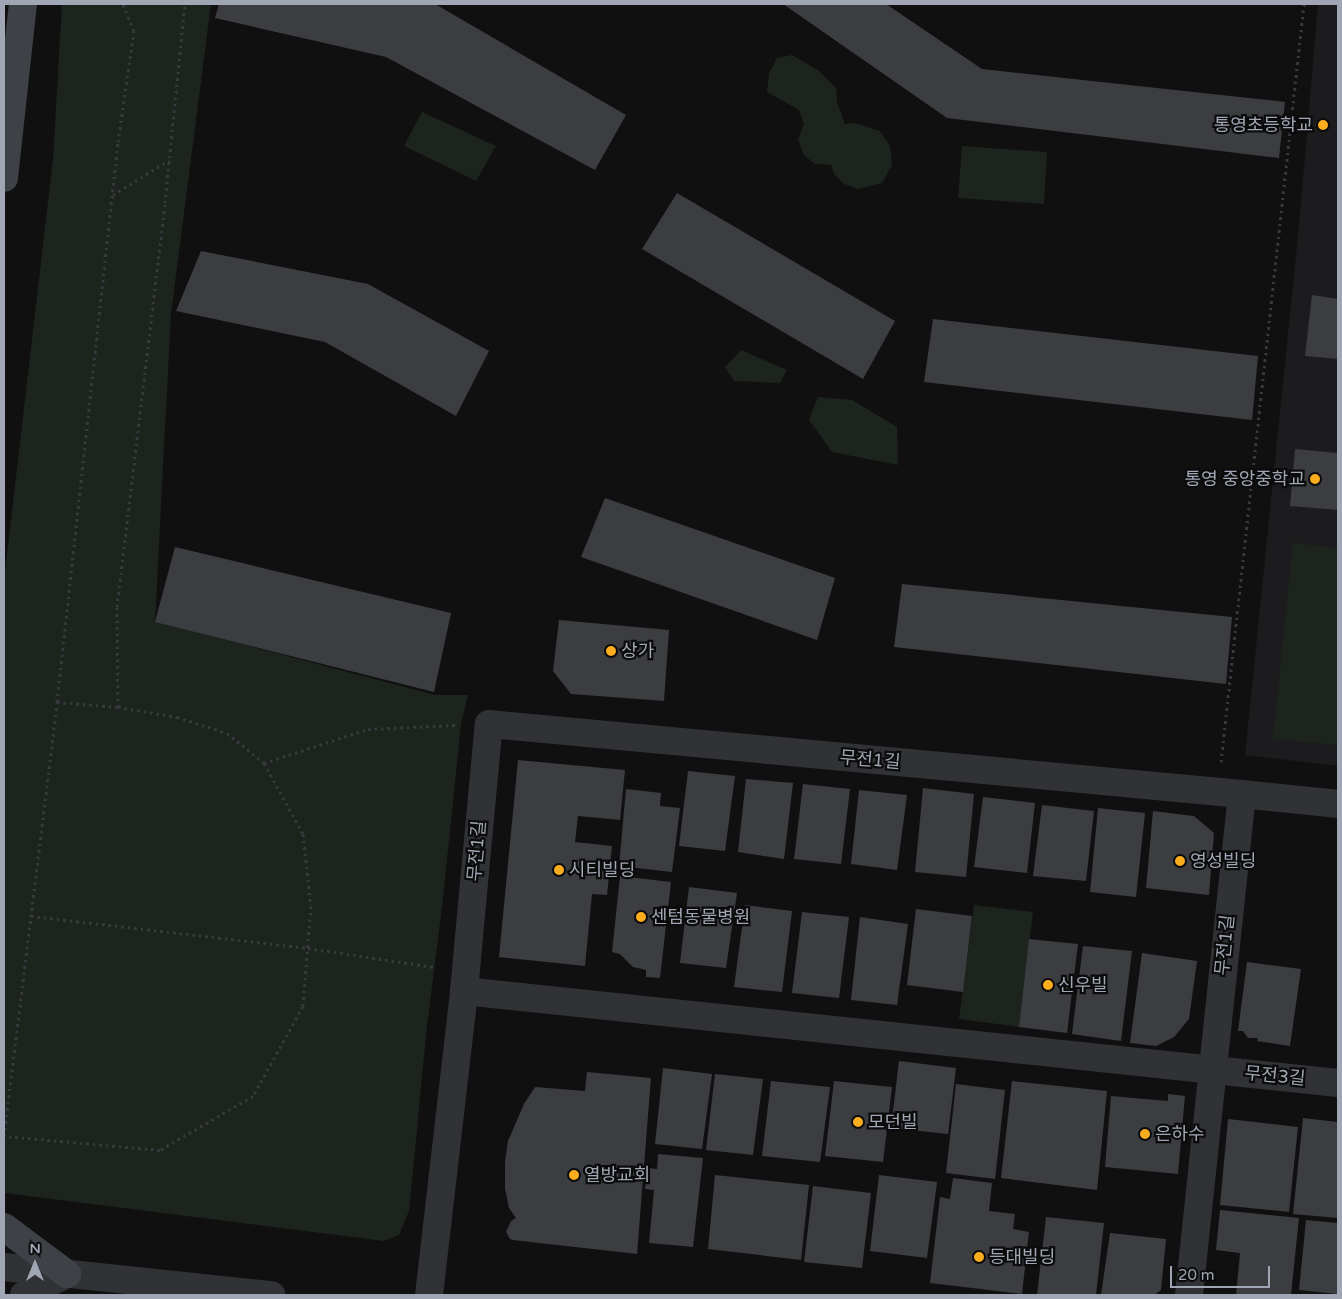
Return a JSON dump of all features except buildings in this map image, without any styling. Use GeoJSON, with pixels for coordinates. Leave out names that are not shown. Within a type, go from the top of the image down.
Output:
{"type":"FeatureCollection","features":[{"type":"Feature","properties":{"kind":"main road"},"geometry":{"type":"LineString","coordinates":[[4,178],[23,4]]}},
{"type":"Feature","properties":{"kind":"main road"},"geometry":{"type":"LineString","coordinates":[[4,1227],[67,1274]]}},
{"type":"Feature","properties":{"kind":"street","name":"무전1길"},"geometry":{"type":"LineString","coordinates":[[429,1295],[464,981],[489,724],[1230,793],[1211,1070],[1189,1295]]}},
{"type":"Feature","properties":{"kind":"street"},"geometry":{"type":"LineString","coordinates":[[1230,793],[1338,804]]}},
{"type":"Feature","properties":{"kind":"street"},"geometry":{"type":"LineString","coordinates":[[464,981],[1211,1070]]}},
{"type":"Feature","properties":{"kind":"street","name":"무전3길"},"geometry":{"type":"LineString","coordinates":[[1211,1070],[1338,1083]]}},
{"type":"Feature","properties":{"kind":"street"},"geometry":{"type":"LineString","coordinates":[[4,1267],[272,1295]]}},
{"type":"Feature","properties":{"kind":"street"},"geometry":{"type":"LineString","coordinates":[[24,1295],[67,1274]]}},
{"type":"Feature","properties":{"kind":"path"},"geometry":{"type":"LineString","coordinates":[[57,702],[118,707],[177,717],[227,733],[264,763],[303,834],[311,906],[303,1006],[253,1096],[160,1150],[4,1136],[57,702],[112,195],[134,31],[123,4]]}},
{"type":"Feature","properties":{"kind":"path"},"geometry":{"type":"LineString","coordinates":[[118,707],[117,607],[170,159],[185,4]]}},
{"type":"Feature","properties":{"kind":"path"},"geometry":{"type":"LineString","coordinates":[[1230,793],[1304,4]]}},
{"type":"Feature","properties":{"kind":"path"},"geometry":{"type":"LineString","coordinates":[[112,195],[170,159]]}},
{"type":"Feature","properties":{"kind":"path"},"geometry":{"type":"LineString","coordinates":[[264,763],[368,729],[489,724]]}},
{"type":"Feature","properties":{"kind":"path"},"geometry":{"type":"LineString","coordinates":[[31,916],[308,948],[464,981]]}},
{"type":"Feature","properties":{"kind":"shaded area"},"geometry":{"type":"Polygon","coordinates":[[[62,4],[211,4],[171,314],[155,621],[435,695],[468,695],[461,724],[443,899],[427,1026],[409,1211],[399,1235],[384,1241],[4,1193],[4,580],[53,159],[62,4]]]}},
{"type":"Feature","properties":{"kind":"shaded area"},"geometry":{"type":"Polygon","coordinates":[[[1318,4],[1338,4],[1338,766],[1245,755],[1299,226],[1318,4]]]}},
{"type":"Feature","properties":{"kind":"shaded area"},"geometry":{"type":"Polygon","coordinates":[[[792,55],[819,71],[836,88],[837,102],[845,124],[855,123],[880,131],[890,146],[892,165],[882,183],[858,189],[844,184],[834,174],[831,165],[815,164],[804,155],[798,139],[804,124],[799,110],[767,92],[769,73],[777,58],[792,55]]]}},
{"type":"Feature","properties":{"kind":"shaded area"},"geometry":{"type":"Polygon","coordinates":[[[422,112],[496,146],[476,181],[404,146],[422,112]]]}},
{"type":"Feature","properties":{"kind":"shaded area"},"geometry":{"type":"Polygon","coordinates":[[[962,146],[1047,152],[1044,204],[958,198],[962,146]]]}},
{"type":"Feature","properties":{"kind":"shaded area"},"geometry":{"type":"Polygon","coordinates":[[[741,350],[787,370],[780,383],[734,381],[725,367],[741,350]]]}},
{"type":"Feature","properties":{"kind":"shaded area"},"geometry":{"type":"Polygon","coordinates":[[[818,397],[852,400],[897,427],[898,465],[832,452],[809,420],[818,397]]]}},
{"type":"Feature","properties":{"kind":"shaded area"},"geometry":{"type":"Polygon","coordinates":[[[1293,543],[1338,548],[1338,745],[1273,739],[1293,543]]]}},
{"type":"Feature","properties":{"kind":"shaded area"},"geometry":{"type":"Polygon","coordinates":[[[974,905],[1033,912],[1019,1027],[959,1019],[974,905]]]}},
{"type":"Feature","properties":{"kind":"place","name":"통영초등학교"},"geometry":{"type":"Point","coordinates":[1323,125]}},
{"type":"Feature","properties":{"kind":"place","name":"통영 중앙중학교"},"geometry":{"type":"Point","coordinates":[1315,479]}},
{"type":"Feature","properties":{"kind":"place","name":"상가"},"geometry":{"type":"Point","coordinates":[611,651]}},
{"type":"Feature","properties":{"kind":"place","name":"영성빌딩"},"geometry":{"type":"Point","coordinates":[1180,861]}},
{"type":"Feature","properties":{"kind":"place","name":"시티빌딩"},"geometry":{"type":"Point","coordinates":[559,870]}},
{"type":"Feature","properties":{"kind":"place","name":"센텀동물병원"},"geometry":{"type":"Point","coordinates":[641,917]}},
{"type":"Feature","properties":{"kind":"place","name":"신우빌"},"geometry":{"type":"Point","coordinates":[1048,985]}},
{"type":"Feature","properties":{"kind":"place","name":"모던빌"},"geometry":{"type":"Point","coordinates":[858,1122]}},
{"type":"Feature","properties":{"kind":"place","name":"은하수"},"geometry":{"type":"Point","coordinates":[1145,1134]}},
{"type":"Feature","properties":{"kind":"place","name":"열방교회"},"geometry":{"type":"Point","coordinates":[574,1175]}},
{"type":"Feature","properties":{"kind":"place","name":"등대빌딩"},"geometry":{"type":"Point","coordinates":[979,1257]}}]}
